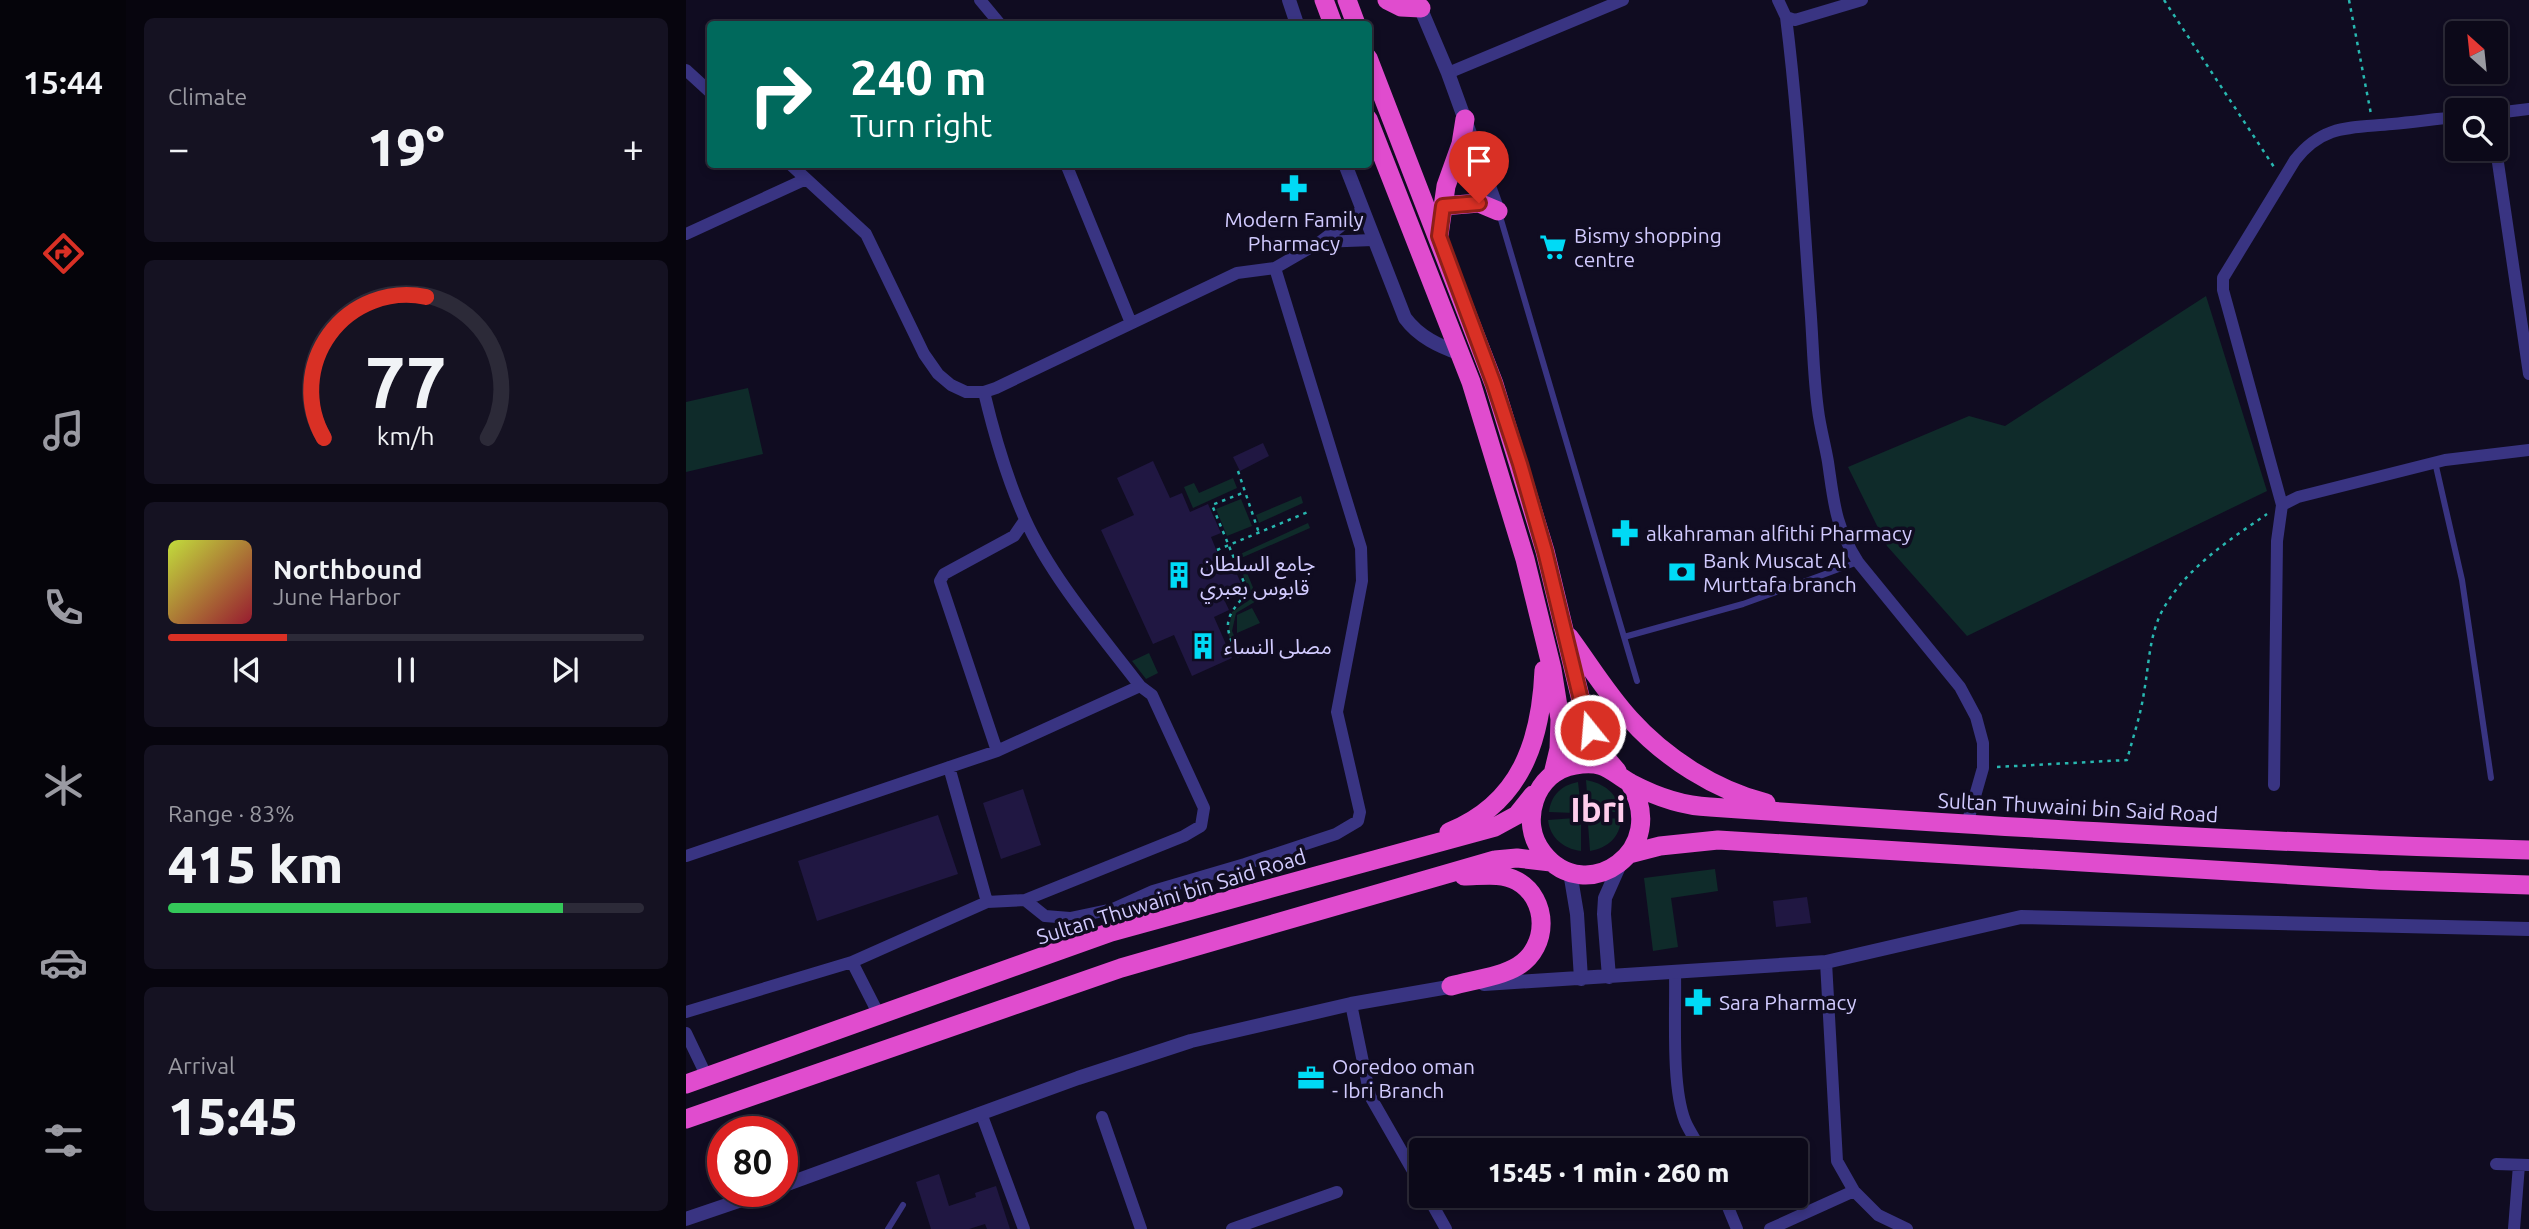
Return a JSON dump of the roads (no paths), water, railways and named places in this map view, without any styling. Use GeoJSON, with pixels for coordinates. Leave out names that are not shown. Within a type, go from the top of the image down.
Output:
{"type":"FeatureCollection","features":[{"type":"Feature","properties":{"kind":"highway"},"geometry":{"type":"LineString","coordinates":[[1324,0],[1332,21]]}},
{"type":"Feature","properties":{"kind":"highway"},"geometry":{"type":"LineString","coordinates":[[1346,0],[1355,21]]}},
{"type":"Feature","properties":{"kind":"highway"},"geometry":{"type":"LineString","coordinates":[[1387,0],[1401,7],[1419,4]]}},
{"type":"Feature","properties":{"kind":"highway"},"geometry":{"type":"LineString","coordinates":[[1372,68],[1439,236],[1508,427],[1545,551],[1590,730],[1599,750],[1625,778],[1637,796],[1642,810],[1642,826],[1637,841],[1625,858]]}},
{"type":"Feature","properties":{"kind":"highway"},"geometry":{"type":"LineString","coordinates":[[1439,236],[1450,169],[1461,144],[1465,118]]}},
{"type":"Feature","properties":{"kind":"highway"},"geometry":{"type":"LineString","coordinates":[[1372,129],[1461,354],[1501,478],[1544,634],[1560,719],[1559,749],[1531,812],[1531,827],[1534,840],[1551,862]]}},
{"type":"Feature","properties":{"kind":"highway"},"geometry":{"type":"LineString","coordinates":[[1443,206],[1479,203],[1498,211]]}},
{"type":"Feature","properties":{"kind":"highway"},"geometry":{"type":"LineString","coordinates":[[1564,631],[1629,719],[1657,745],[1694,772],[1749,798],[1832,814]]}},
{"type":"Feature","properties":{"kind":"highway"},"geometry":{"type":"LineString","coordinates":[[1380,859],[1461,827],[1493,806],[1518,776],[1529,757],[1539,723],[1544,634]]}},
{"type":"Feature","properties":{"kind":"highway"},"geometry":{"type":"LineString","coordinates":[[1547,780],[1569,765],[1587,763],[1605,766],[1625,778]]}},
{"type":"Feature","properties":{"kind":"highway","name":"Sultan Thuwaini bin Said Road"},"geometry":{"type":"LineString","coordinates":[[1625,778],[1662,797],[1704,807],[1967,824],[2398,846],[2529,849]]}},
{"type":"Feature","properties":{"kind":"highway","name":"Sultan Thuwaini bin Said Road"},"geometry":{"type":"LineString","coordinates":[[686,1084],[1111,932],[1495,827],[1517,815],[1547,780]]}},
{"type":"Feature","properties":{"kind":"highway"},"geometry":{"type":"LineString","coordinates":[[691,1118],[1121,968],[1495,860],[1517,858],[1551,862],[1570,872],[1597,873],[1625,858],[1660,846],[1718,840],[2378,880],[2529,885]]}},
{"type":"Feature","properties":{"kind":"highway"},"geometry":{"type":"LineString","coordinates":[[1432,878],[1488,875],[1509,878],[1528,889],[1541,915],[1542,930],[1538,945],[1517,967],[1451,986]]}},
{"type":"Feature","properties":{"kind":"street"},"geometry":{"type":"LineString","coordinates":[[980,0],[998,21]]}},
{"type":"Feature","properties":{"kind":"street"},"geometry":{"type":"LineString","coordinates":[[1289,0],[1296,21]]}},
{"type":"Feature","properties":{"kind":"street"},"geometry":{"type":"LineString","coordinates":[[1448,73],[1623,0]]}},
{"type":"Feature","properties":{"kind":"street"},"geometry":{"type":"LineString","coordinates":[[1778,0],[1786,18],[1793,71],[1817,406],[1834,508],[1858,562],[1960,687],[1973,710],[1980,730],[1983,768],[1967,824]]}},
{"type":"Feature","properties":{"kind":"street"},"geometry":{"type":"LineString","coordinates":[[1786,18],[1801,19],[1862,0]]}},
{"type":"Feature","properties":{"kind":"street"},"geometry":{"type":"LineString","coordinates":[[1419,4],[1448,73],[1498,211]]}},
{"type":"Feature","properties":{"kind":"street"},"geometry":{"type":"LineString","coordinates":[[686,70],[707,89]]}},
{"type":"Feature","properties":{"kind":"street"},"geometry":{"type":"LineString","coordinates":[[2508,112],[2529,109]]}},
{"type":"Feature","properties":{"kind":"street"},"geometry":{"type":"LineString","coordinates":[[2274,785],[2277,541],[2282,505],[2223,290],[2223,278],[2283,180],[2305,148],[2318,137],[2340,128],[2445,118]]}},
{"type":"Feature","properties":{"kind":"street"},"geometry":{"type":"LineString","coordinates":[[2498,161],[2529,374]]}},
{"type":"Feature","properties":{"kind":"street"},"geometry":{"type":"LineString","coordinates":[[794,168],[866,234],[924,354],[938,374],[951,385],[966,392],[984,392],[1237,273],[1275,268],[1320,242],[1362,210]]}},
{"type":"Feature","properties":{"kind":"street"},"geometry":{"type":"LineString","coordinates":[[1068,168],[1131,323]]}},
{"type":"Feature","properties":{"kind":"street"},"geometry":{"type":"LineString","coordinates":[[1346,168],[1402,312],[1410,325],[1430,341],[1461,354]]}},
{"type":"Feature","properties":{"kind":"street"},"geometry":{"type":"LineString","coordinates":[[686,234],[806,179]]}},
{"type":"Feature","properties":{"kind":"street"},"geometry":{"type":"LineString","coordinates":[[1320,242],[1373,240]]}},
{"type":"Feature","properties":{"kind":"street"},"geometry":{"type":"LineString","coordinates":[[1025,900],[1045,916],[1070,918],[1113,909],[1153,891],[1336,834],[1359,821],[1360,812],[1337,712],[1362,581],[1362,548],[1275,268]]}},
{"type":"Feature","properties":{"kind":"street"},"geometry":{"type":"LineString","coordinates":[[686,1012],[852,962],[987,902],[1025,900],[1177,839],[1201,826],[1204,808],[1152,695],[1140,686],[1062,583],[1025,520],[994,431],[984,392]]}},
{"type":"Feature","properties":{"kind":"street"},"geometry":{"type":"LineString","coordinates":[[2282,505],[2298,497],[2435,462],[2529,450]]}},
{"type":"Feature","properties":{"kind":"street"},"geometry":{"type":"LineString","coordinates":[[997,751],[940,581],[944,574],[1014,537],[1025,520]]}},
{"type":"Feature","properties":{"kind":"street"},"geometry":{"type":"LineString","coordinates":[[686,856],[997,751],[1140,686]]}},
{"type":"Feature","properties":{"kind":"street"},"geometry":{"type":"LineString","coordinates":[[948,767],[987,902]]}},
{"type":"Feature","properties":{"kind":"street"},"geometry":{"type":"LineString","coordinates":[[1609,977],[1605,898],[1625,858]]}},
{"type":"Feature","properties":{"kind":"street"},"geometry":{"type":"LineString","coordinates":[[1570,872],[1577,914],[1581,979]]}},
{"type":"Feature","properties":{"kind":"street"},"geometry":{"type":"LineString","coordinates":[[798,1180],[1078,1078],[1191,1041],[1351,1004],[1451,986],[1826,962],[2021,917],[2529,929]]}},
{"type":"Feature","properties":{"kind":"street"},"geometry":{"type":"LineString","coordinates":[[852,962],[879,1015]]}},
{"type":"Feature","properties":{"kind":"street"},"geometry":{"type":"LineString","coordinates":[[1826,962],[1837,1161],[1854,1191],[1878,1215],[1906,1229]]}},
{"type":"Feature","properties":{"kind":"street"},"geometry":{"type":"LineString","coordinates":[[1675,972],[1680,1106],[1694,1138]]}},
{"type":"Feature","properties":{"kind":"street"},"geometry":{"type":"LineString","coordinates":[[1351,1004],[1370,1096],[1409,1164]]}},
{"type":"Feature","properties":{"kind":"street"},"geometry":{"type":"LineString","coordinates":[[686,1033],[707,1077]]}},
{"type":"Feature","properties":{"kind":"street"},"geometry":{"type":"LineString","coordinates":[[981,1113],[1024,1229]]}},
{"type":"Feature","properties":{"kind":"street"},"geometry":{"type":"LineString","coordinates":[[1102,1117],[1141,1229]]}},
{"type":"Feature","properties":{"kind":"street"},"geometry":{"type":"LineString","coordinates":[[2496,1164],[2524,1165],[2514,1229]]}},
{"type":"Feature","properties":{"kind":"street"},"geometry":{"type":"LineString","coordinates":[[1770,1229],[1854,1191]]}},
{"type":"Feature","properties":{"kind":"street"},"geometry":{"type":"LineString","coordinates":[[1231,1229],[1338,1192]]}},
{"type":"Feature","properties":{"kind":"street"},"geometry":{"type":"LineString","coordinates":[[686,1219],[721,1207]]}},
{"type":"Feature","properties":{"kind":"street"},"geometry":{"type":"LineString","coordinates":[[1434,1208],[1446,1229]]}},
{"type":"Feature","properties":{"kind":"street"},"geometry":{"type":"LineString","coordinates":[[1728,1208],[1737,1229]]}},
{"type":"Feature","properties":{"kind":"lane"},"geometry":{"type":"LineString","coordinates":[[1498,211],[1637,681]]}},
{"type":"Feature","properties":{"kind":"lane"},"geometry":{"type":"LineString","coordinates":[[2435,462],[2462,580],[2491,778]]}},
{"type":"Feature","properties":{"kind":"lane"},"geometry":{"type":"LineString","coordinates":[[1624,637],[1743,604],[1858,562]]}},
{"type":"Feature","properties":{"kind":"lane"},"geometry":{"type":"LineString","coordinates":[[888,1229],[903,1205]]}},
{"type":"Feature","properties":{"kind":"place","name":"Modern Family Pharmacy"},"geometry":{"type":"Point","coordinates":[1294,188]}},
{"type":"Feature","properties":{"kind":"place","name":"Bismy shopping centre"},"geometry":{"type":"Point","coordinates":[1553,247]}},
{"type":"Feature","properties":{"kind":"place","name":"alkahraman alfithi Pharmacy"},"geometry":{"type":"Point","coordinates":[1625,533]}},
{"type":"Feature","properties":{"kind":"place","name":"Bank Muscat Al Murttafa branch"},"geometry":{"type":"Point","coordinates":[1682,572]}},
{"type":"Feature","properties":{"kind":"place","name":"جامع السلطان قابوس بعبري"},"geometry":{"type":"Point","coordinates":[1179,575]}},
{"type":"Feature","properties":{"kind":"place","name":"مصلى النساء"},"geometry":{"type":"Point","coordinates":[1203,646]}},
{"type":"Feature","properties":{"kind":"place","name":"Sara Pharmacy"},"geometry":{"type":"Point","coordinates":[1698,1002]}},
{"type":"Feature","properties":{"kind":"place","name":"Ooredoo oman - Ibri Branch"},"geometry":{"type":"Point","coordinates":[1311,1078]}},
{"type":"Feature","properties":{"kind":"district","name":"Ibri"},"geometry":{"type":"Point","coordinates":[1598,809]}}]}
